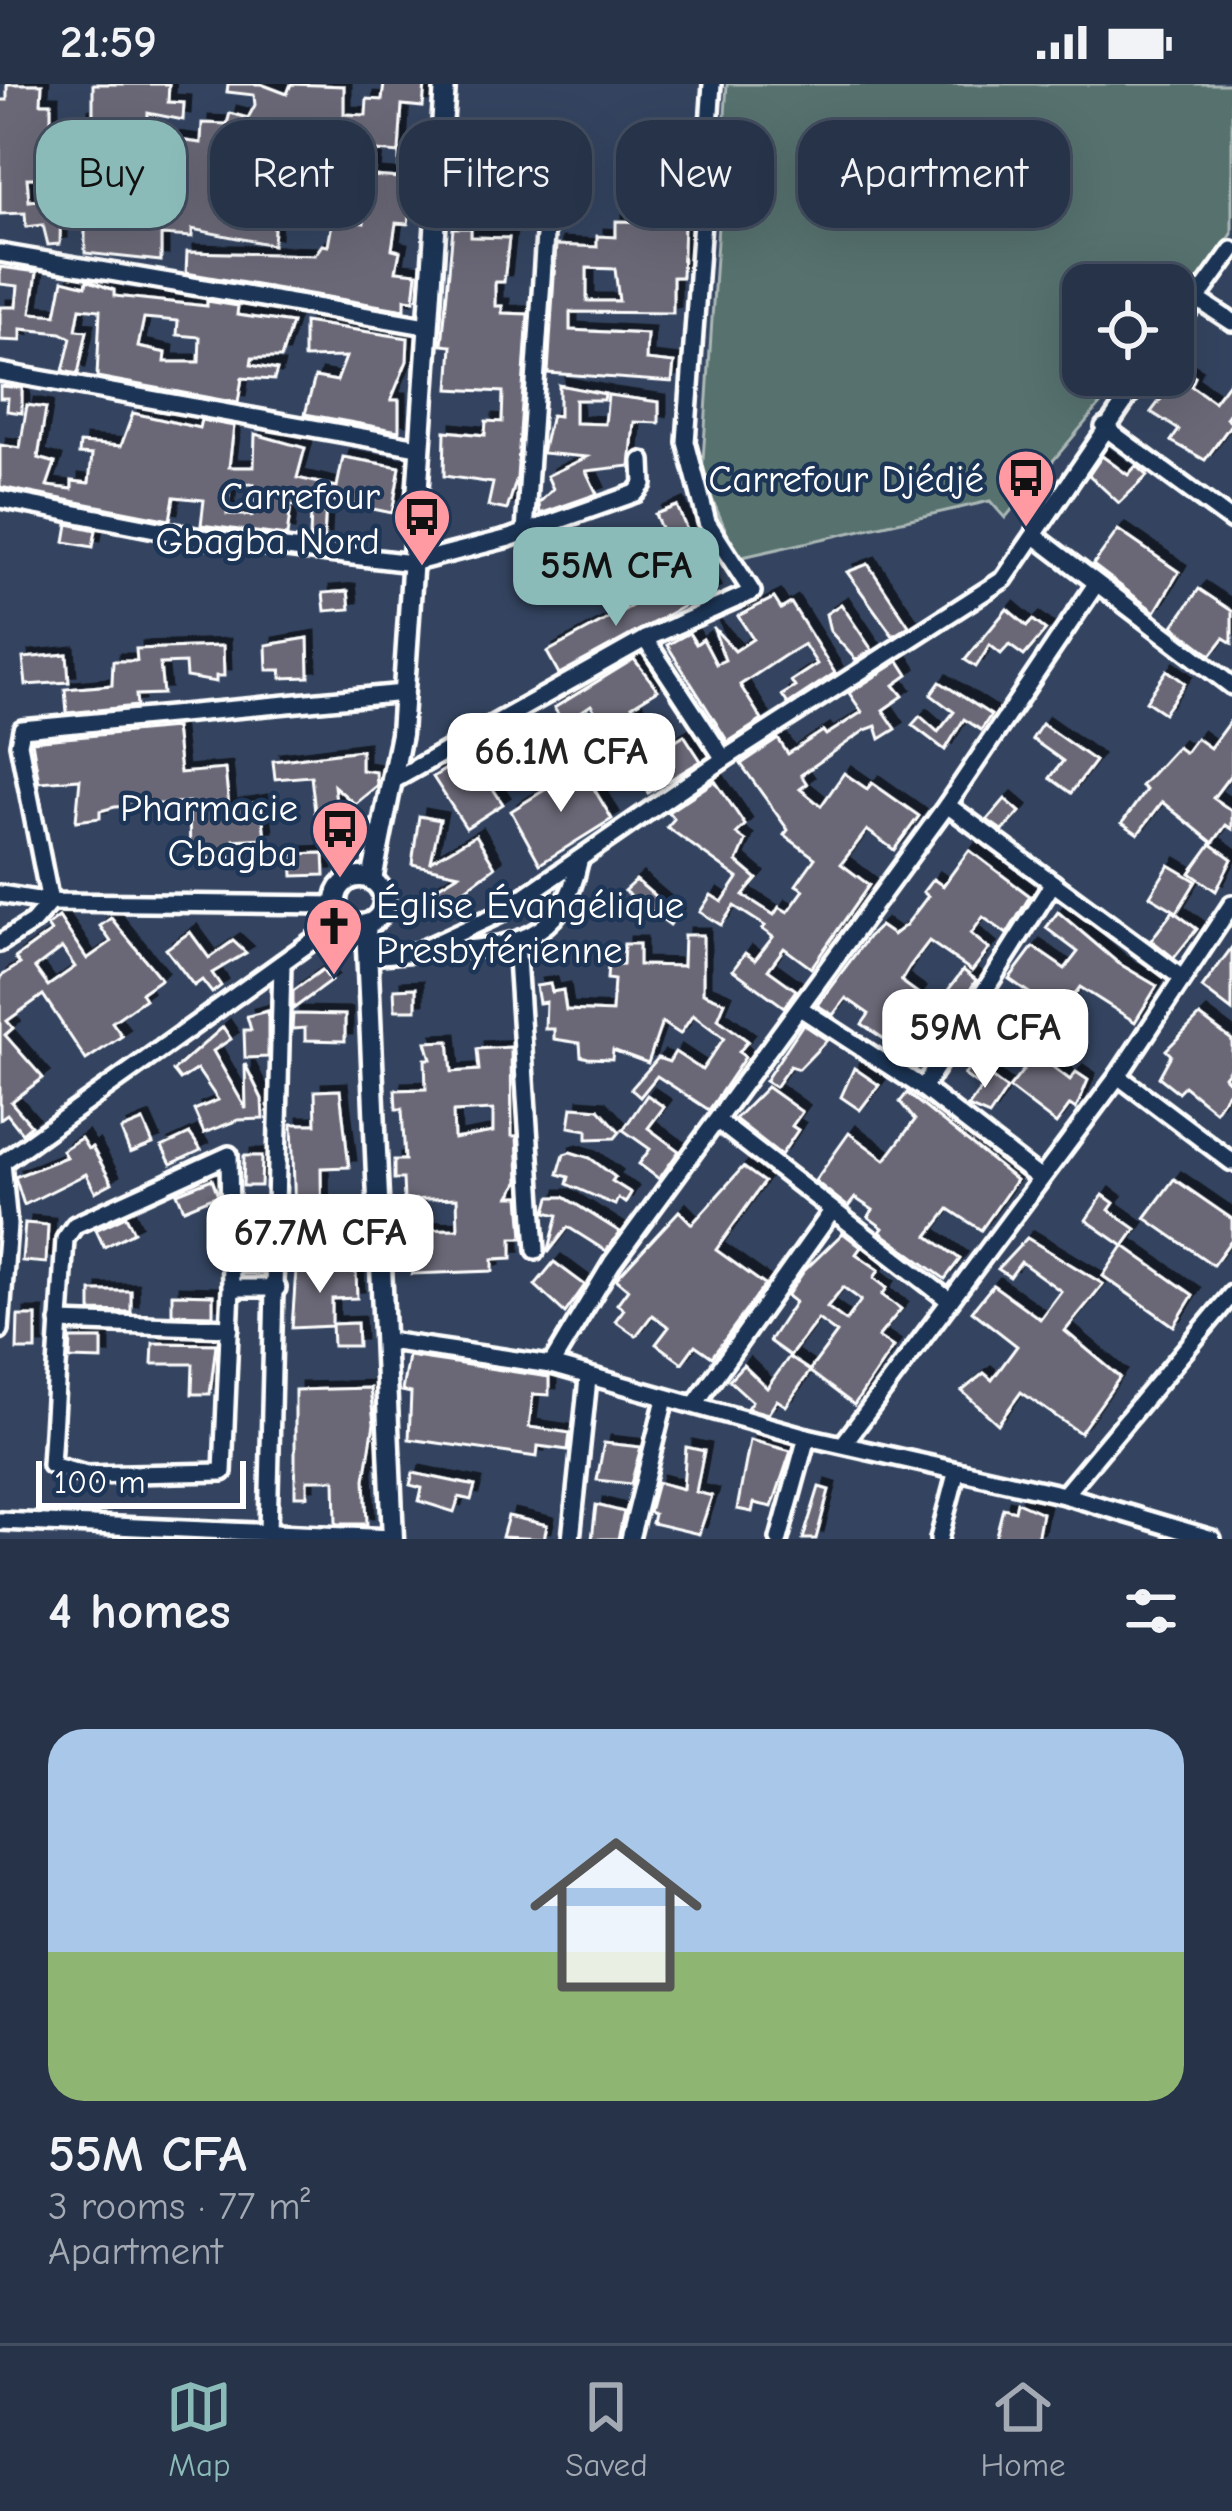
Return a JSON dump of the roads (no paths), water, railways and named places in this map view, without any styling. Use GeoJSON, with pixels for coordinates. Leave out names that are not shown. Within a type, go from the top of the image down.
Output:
{"type":"FeatureCollection","features":[{"type":"Feature","properties":{"kind":"street"},"geometry":{"type":"LineString","coordinates":[[442,120],[445,84]]}},
{"type":"Feature","properties":{"kind":"street"},"geometry":{"type":"LineString","coordinates":[[396,779],[700,610],[752,592],[707,521],[686,442],[712,84]]}},
{"type":"Feature","properties":{"kind":"street"},"geometry":{"type":"LineString","coordinates":[[366,925],[380,916],[385,901],[372,880],[396,779],[434,228]]}},
{"type":"Feature","properties":{"kind":"street"},"geometry":{"type":"LineString","coordinates":[[525,532],[545,228]]}},
{"type":"Feature","properties":{"kind":"street"},"geometry":{"type":"LineString","coordinates":[[1194,303],[1232,250]]}},
{"type":"Feature","properties":{"kind":"street"},"geometry":{"type":"LineString","coordinates":[[0,253],[426,326]]}},
{"type":"Feature","properties":{"kind":"street"},"geometry":{"type":"LineString","coordinates":[[1197,299],[1232,322]]}},
{"type":"Feature","properties":{"kind":"street"},"geometry":{"type":"LineString","coordinates":[[0,372],[418,447]]}},
{"type":"Feature","properties":{"kind":"street"},"geometry":{"type":"LineString","coordinates":[[417,952],[461,936],[579,862],[724,759],[1004,579],[1127,396]]}},
{"type":"Feature","properties":{"kind":"street"},"geometry":{"type":"LineString","coordinates":[[1104,427],[1232,521]]}},
{"type":"Feature","properties":{"kind":"street"},"geometry":{"type":"LineString","coordinates":[[0,499],[201,538],[412,563],[525,532],[636,493],[643,484],[642,461]]}},
{"type":"Feature","properties":{"kind":"street"},"geometry":{"type":"LineString","coordinates":[[1035,536],[1232,686]]}},
{"type":"Feature","properties":{"kind":"street"},"geometry":{"type":"LineString","coordinates":[[551,1365],[612,1262],[947,805],[1096,584]]}},
{"type":"Feature","properties":{"kind":"street"},"geometry":{"type":"LineString","coordinates":[[645,639],[724,759]]}},
{"type":"Feature","properties":{"kind":"street"},"geometry":{"type":"LineString","coordinates":[[50,902],[19,744],[22,729],[404,693]]}},
{"type":"Feature","properties":{"kind":"street"},"geometry":{"type":"LineString","coordinates":[[947,805],[1182,978]]}},
{"type":"Feature","properties":{"kind":"street"},"geometry":{"type":"LineString","coordinates":[[369,956],[516,942],[560,915],[572,895],[579,862]]}},
{"type":"Feature","properties":{"kind":"street"},"geometry":{"type":"LineString","coordinates":[[339,912],[338,890],[349,879],[372,880]]}},
{"type":"Feature","properties":{"kind":"street"},"geometry":{"type":"LineString","coordinates":[[923,1088],[1052,883]]}},
{"type":"Feature","properties":{"kind":"street"},"geometry":{"type":"LineString","coordinates":[[0,894],[50,902],[339,912],[366,925]]}},
{"type":"Feature","properties":{"kind":"street"},"geometry":{"type":"LineString","coordinates":[[0,943],[33,922],[50,902]]}},
{"type":"Feature","properties":{"kind":"street"},"geometry":{"type":"LineString","coordinates":[[0,1330],[8,1225],[1,1164],[282,963],[339,912]]}},
{"type":"Feature","properties":{"kind":"street"},"geometry":{"type":"LineString","coordinates":[[844,1443],[1118,1076],[1230,913]]}},
{"type":"Feature","properties":{"kind":"street"},"geometry":{"type":"LineString","coordinates":[[0,1521],[393,1539],[388,1341],[366,925]]}},
{"type":"Feature","properties":{"kind":"street"},"geometry":{"type":"LineString","coordinates":[[516,942],[536,1250]]}},
{"type":"Feature","properties":{"kind":"street"},"geometry":{"type":"LineString","coordinates":[[268,1532],[282,963]]}},
{"type":"Feature","properties":{"kind":"street"},"geometry":{"type":"LineString","coordinates":[[800,1008],[923,1088],[1039,1177]]}},
{"type":"Feature","properties":{"kind":"street"},"geometry":{"type":"LineString","coordinates":[[1118,1076],[1232,1162]]}},
{"type":"Feature","properties":{"kind":"street"},"geometry":{"type":"LineString","coordinates":[[719,1122],[950,1301]]}},
{"type":"Feature","properties":{"kind":"street"},"geometry":{"type":"LineString","coordinates":[[230,1154],[231,1288],[223,1472],[86,1475],[51,1465],[65,1239],[75,1225],[230,1154]]}},
{"type":"Feature","properties":{"kind":"street"},"geometry":{"type":"LineString","coordinates":[[695,1403],[832,1210]]}},
{"type":"Feature","properties":{"kind":"street"},"geometry":{"type":"LineString","coordinates":[[278,1258],[382,1260]]}},
{"type":"Feature","properties":{"kind":"street"},"geometry":{"type":"LineString","coordinates":[[231,1288],[277,1288]]}},
{"type":"Feature","properties":{"kind":"street"},"geometry":{"type":"LineString","coordinates":[[1064,1495],[1232,1294]]}},
{"type":"Feature","properties":{"kind":"street"},"geometry":{"type":"LineString","coordinates":[[59,1322],[230,1328]]}},
{"type":"Feature","properties":{"kind":"street"},"geometry":{"type":"LineString","coordinates":[[388,1341],[551,1365],[587,1379],[695,1403],[807,1437],[1064,1495],[1212,1539]]}},
{"type":"Feature","properties":{"kind":"street"},"geometry":{"type":"LineString","coordinates":[[571,1539],[587,1379]]}},
{"type":"Feature","properties":{"kind":"street"},"geometry":{"type":"LineString","coordinates":[[630,1539],[665,1399]]}},
{"type":"Feature","properties":{"kind":"street"},"geometry":{"type":"LineString","coordinates":[[779,1539],[807,1437]]}},
{"type":"Feature","properties":{"kind":"street"},"geometry":{"type":"LineString","coordinates":[[939,1539],[956,1474]]}},
{"type":"Feature","properties":{"kind":"place","name":"Carrefour Djédjé"},"geometry":{"type":"Point","coordinates":[1026,529]}},
{"type":"Feature","properties":{"kind":"place","name":"Carrefour Gbagba Nord"},"geometry":{"type":"Point","coordinates":[422,568]}},
{"type":"Feature","properties":{"kind":"place","name":"Pharmacie Gbagba"},"geometry":{"type":"Point","coordinates":[340,880]}},
{"type":"Feature","properties":{"kind":"place","name":"Église Évangélique Presbytérienne"},"geometry":{"type":"Point","coordinates":[334,977]}}]}
